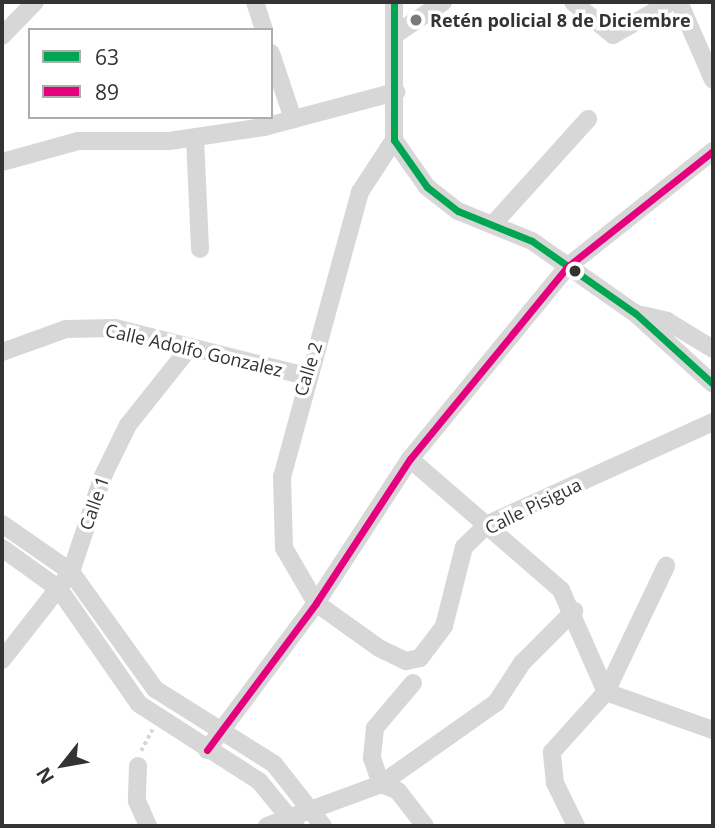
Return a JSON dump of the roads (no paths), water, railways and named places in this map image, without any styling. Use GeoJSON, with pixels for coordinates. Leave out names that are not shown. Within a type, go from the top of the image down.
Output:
{"type":"FeatureCollection","features":[{"type":"Feature","properties":{"kind":"street"},"geometry":{"type":"LineString","coordinates":[[2,36],[35,2]]}},
{"type":"Feature","properties":{"kind":"street"},"geometry":{"type":"LineString","coordinates":[[255,2],[263,28]]}},
{"type":"Feature","properties":{"kind":"street"},"geometry":{"type":"LineString","coordinates":[[394,2],[394,139],[442,202],[495,222],[567,267],[635,313],[713,384]]}},
{"type":"Feature","properties":{"kind":"street"},"geometry":{"type":"LineString","coordinates":[[396,34],[443,2]]}},
{"type":"Feature","properties":{"kind":"street"},"geometry":{"type":"LineString","coordinates":[[573,2],[613,34],[671,2]]}},
{"type":"Feature","properties":{"kind":"street"},"geometry":{"type":"LineString","coordinates":[[680,2],[713,80]]}},
{"type":"Feature","properties":{"kind":"street"},"geometry":{"type":"LineString","coordinates":[[273,59],[293,119]]}},
{"type":"Feature","properties":{"kind":"street"},"geometry":{"type":"LineString","coordinates":[[2,162],[78,141],[195,138],[293,119],[396,92]]}},
{"type":"Feature","properties":{"kind":"street"},"geometry":{"type":"LineString","coordinates":[[495,222],[588,119]]}},
{"type":"Feature","properties":{"kind":"street"},"geometry":{"type":"LineString","coordinates":[[195,138],[200,249]]}},
{"type":"Feature","properties":{"kind":"street","name":"Calle 2"},"geometry":{"type":"LineString","coordinates":[[316,603],[281,535],[282,477],[306,376],[360,192],[394,139]]}},
{"type":"Feature","properties":{"kind":"street"},"geometry":{"type":"LineString","coordinates":[[207,750],[316,603],[410,460],[567,267],[713,151]]}},
{"type":"Feature","properties":{"kind":"street"},"geometry":{"type":"LineString","coordinates":[[635,313],[667,321],[713,349]]}},
{"type":"Feature","properties":{"kind":"street","name":"Calle Adolfo Gonzalez"},"geometry":{"type":"LineString","coordinates":[[2,352],[91,327],[190,346],[306,376]]}},
{"type":"Feature","properties":{"kind":"street","name":"Calle 1"},"geometry":{"type":"LineString","coordinates":[[2,660],[71,572],[103,476],[128,425],[190,346]]}},
{"type":"Feature","properties":{"kind":"street","name":"Calle Pisigua"},"geometry":{"type":"LineString","coordinates":[[316,603],[379,648],[407,661],[420,658],[444,626],[464,547],[488,524],[713,422]]}},
{"type":"Feature","properties":{"kind":"street"},"geometry":{"type":"LineString","coordinates":[[410,460],[488,524],[561,590],[574,611],[607,692],[713,730]]}},
{"type":"Feature","properties":{"kind":"street"},"geometry":{"type":"LineString","coordinates":[[2,524],[71,572],[135,668],[178,706],[274,764],[310,806],[323,826]]}},
{"type":"Feature","properties":{"kind":"street"},"geometry":{"type":"LineString","coordinates":[[2,548],[59,589],[113,671],[158,719],[258,780],[293,821]]}},
{"type":"Feature","properties":{"kind":"street"},"geometry":{"type":"LineString","coordinates":[[576,826],[549,764],[566,731],[607,692],[666,566]]}},
{"type":"Feature","properties":{"kind":"street"},"geometry":{"type":"LineString","coordinates":[[267,826],[293,821],[310,806],[381,784],[496,703],[522,663],[574,611]]}},
{"type":"Feature","properties":{"kind":"street"},"geometry":{"type":"LineString","coordinates":[[413,683],[375,727],[372,758],[381,784],[398,791],[425,826]]}},
{"type":"Feature","properties":{"kind":"street"},"geometry":{"type":"LineString","coordinates":[[138,766],[137,801],[148,826]]}},
{"type":"Feature","properties":{"kind":"place","name":"Retén policial 8 de Diciembre"},"geometry":{"type":"Point","coordinates":[416,20]}}]}
